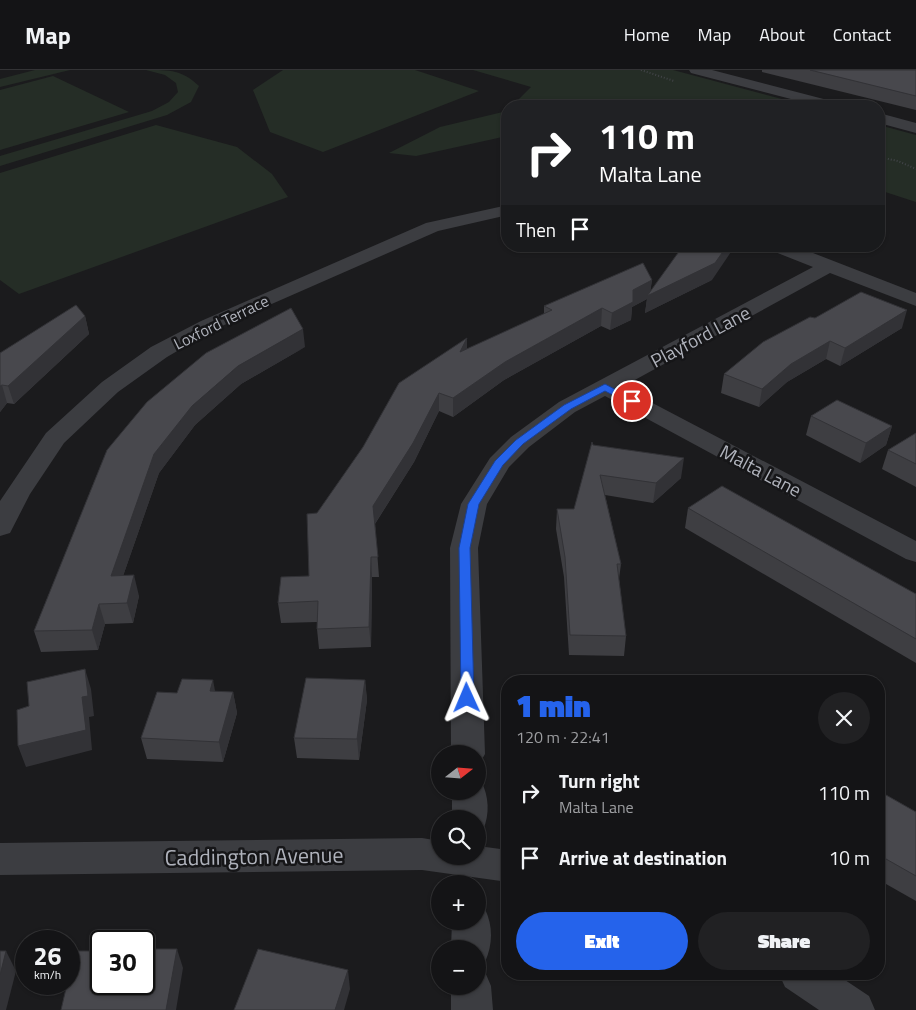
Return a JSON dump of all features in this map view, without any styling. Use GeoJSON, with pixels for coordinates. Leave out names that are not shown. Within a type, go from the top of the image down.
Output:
{"type":"FeatureCollection","features":[{"type":"Feature","properties":{"kind":"street"},"geometry":{"type":"LineString","coordinates":[[696,70],[811,100]]}},
{"type":"Feature","properties":{"kind":"street"},"geometry":{"type":"LineString","coordinates":[[885,120],[916,128]]}},
{"type":"Feature","properties":{"kind":"street","name":"Loxford Terrace"},"geometry":{"type":"LineString","coordinates":[[0,527],[16,494],[55,438],[110,387],[159,352],[208,325],[432,227],[501,212]]}},
{"type":"Feature","properties":{"kind":"street"},"geometry":{"type":"LineString","coordinates":[[793,252],[916,300]]}},
{"type":"Feature","properties":{"kind":"street","name":"Playford Lane"},"geometry":{"type":"LineString","coordinates":[[468,745],[464,548],[474,504],[499,463],[520,442],[567,407],[829,266]]}},
{"type":"Feature","properties":{"kind":"street","name":"Malta Lane"},"geometry":{"type":"LineString","coordinates":[[605,387],[916,553]]}},
{"type":"Feature","properties":{"kind":"street","name":"Caddington Avenue"},"geometry":{"type":"LineString","coordinates":[[0,859],[422,854],[470,867],[501,866]]}},
{"type":"Feature","properties":{"kind":"street"},"geometry":{"type":"LineString","coordinates":[[812,980],[854,1010]]}},
{"type":"Feature","properties":{"kind":"street"},"geometry":{"type":"LineString","coordinates":[[472,995],[472,1010]]}},
{"type":"Feature","properties":{"kind":"path"},"geometry":{"type":"LineString","coordinates":[[885,158],[916,169]]}},
{"type":"Feature","properties":{"kind":"shaded area"},"geometry":{"type":"Polygon","coordinates":[[[35,70],[70,70],[0,87],[0,79],[35,70]]]}},
{"type":"Feature","properties":{"kind":"shaded area"},"geometry":{"type":"Polygon","coordinates":[[[146,70],[176,72],[199,86],[191,102],[167,115],[0,166],[0,156],[152,111],[169,102],[178,92],[176,83],[165,75],[146,70]]]}},
{"type":"Feature","properties":{"kind":"shaded area"},"geometry":{"type":"Polygon","coordinates":[[[283,70],[415,70],[479,91],[323,152],[270,132],[253,90],[283,70]]]}},
{"type":"Feature","properties":{"kind":"shaded area"},"geometry":{"type":"Polygon","coordinates":[[[473,70],[673,70],[786,100],[518,100],[531,87],[473,70]]]}},
{"type":"Feature","properties":{"kind":"shaded area"},"geometry":{"type":"Polygon","coordinates":[[[53,76],[129,112],[0,150],[0,90],[53,76]]]}},
{"type":"Feature","properties":{"kind":"shaded area"},"geometry":{"type":"Polygon","coordinates":[[[501,112],[501,137],[416,156],[389,153],[440,127],[501,112]]]}},
{"type":"Feature","properties":{"kind":"shaded area"},"geometry":{"type":"Polygon","coordinates":[[[156,125],[237,147],[272,174],[288,197],[19,294],[0,280],[0,173],[156,125]]]}},
{"type":"Feature","properties":{"kind":"shaded area"},"geometry":{"type":"Polygon","coordinates":[[[885,127],[916,135],[916,202],[885,192],[885,127]]]}},
{"type":"Feature","properties":{"kind":"building"},"geometry":{"type":"Polygon","coordinates":[[[810,70],[916,70],[916,96],[810,70]]]}},
{"type":"Feature","properties":{"kind":"building"},"geometry":{"type":"Polygon","coordinates":[[[679,252],[723,252],[715,263],[647,296],[679,252]]]}},
{"type":"Feature","properties":{"kind":"building"},"geometry":{"type":"Polygon","coordinates":[[[643,263],[652,280],[633,290],[633,302],[612,313],[602,308],[505,362],[453,398],[439,393],[413,443],[373,506],[378,557],[371,557],[369,627],[317,629],[318,601],[278,603],[281,577],[309,576],[307,514],[317,513],[363,447],[399,383],[467,338],[460,352],[552,310],[544,306],[643,263]]]}},
{"type":"Feature","properties":{"kind":"building"},"geometry":{"type":"Polygon","coordinates":[[[861,292],[907,310],[845,348],[830,341],[791,364],[762,389],[724,374],[763,342],[810,317],[815,318],[861,292]]]}},
{"type":"Feature","properties":{"kind":"building"},"geometry":{"type":"Polygon","coordinates":[[[76,305],[85,316],[8,386],[0,386],[0,353],[76,305]]]}},
{"type":"Feature","properties":{"kind":"building"},"geometry":{"type":"Polygon","coordinates":[[[291,308],[303,329],[238,366],[192,406],[154,454],[111,576],[134,575],[127,603],[99,604],[92,630],[34,631],[107,450],[147,402],[206,353],[291,308]]]}},
{"type":"Feature","properties":{"kind":"building"},"geometry":{"type":"Polygon","coordinates":[[[837,400],[892,426],[866,443],[811,416],[837,400]]]}},
{"type":"Feature","properties":{"kind":"building"},"geometry":{"type":"Polygon","coordinates":[[[916,433],[916,464],[888,450],[916,433]]]}},
{"type":"Feature","properties":{"kind":"building"},"geometry":{"type":"Polygon","coordinates":[[[592,442],[593,445],[684,458],[656,483],[600,475],[621,564],[617,564],[626,636],[570,635],[565,557],[557,509],[574,509],[592,442]]]}},
{"type":"Feature","properties":{"kind":"building"},"geometry":{"type":"Polygon","coordinates":[[[722,486],[916,594],[916,639],[688,508],[722,486]]]}},
{"type":"Feature","properties":{"kind":"building"},"geometry":{"type":"Polygon","coordinates":[[[85,669],[88,696],[82,697],[86,730],[18,746],[17,710],[29,706],[27,682],[85,669]]]}},
{"type":"Feature","properties":{"kind":"building"},"geometry":{"type":"Polygon","coordinates":[[[306,678],[365,680],[357,739],[294,738],[306,678]]]}},
{"type":"Feature","properties":{"kind":"building"},"geometry":{"type":"Polygon","coordinates":[[[182,679],[213,680],[210,691],[233,692],[219,742],[141,738],[157,692],[177,693],[182,679]]]}},
{"type":"Feature","properties":{"kind":"building"},"geometry":{"type":"Polygon","coordinates":[[[885,794],[916,812],[916,876],[885,858],[885,794]]]}},
{"type":"Feature","properties":{"kind":"building"},"geometry":{"type":"Polygon","coordinates":[[[155,949],[177,949],[166,1010],[61,1010],[64,995],[80,995],[80,951],[90,951],[90,995],[155,995],[155,949]]]}},
{"type":"Feature","properties":{"kind":"building"},"geometry":{"type":"Polygon","coordinates":[[[258,949],[348,970],[335,1010],[234,1010],[258,949]]]}},
{"type":"Feature","properties":{"kind":"building"},"geometry":{"type":"Polygon","coordinates":[[[0,951],[6,951],[0,975],[0,951]]]}},
{"type":"Feature","properties":{"kind":"route"},"geometry":{"type":"LineString","coordinates":[[467,698],[464,548],[474,504],[499,463],[520,442],[567,407],[605,387],[632,401]]}}]}
